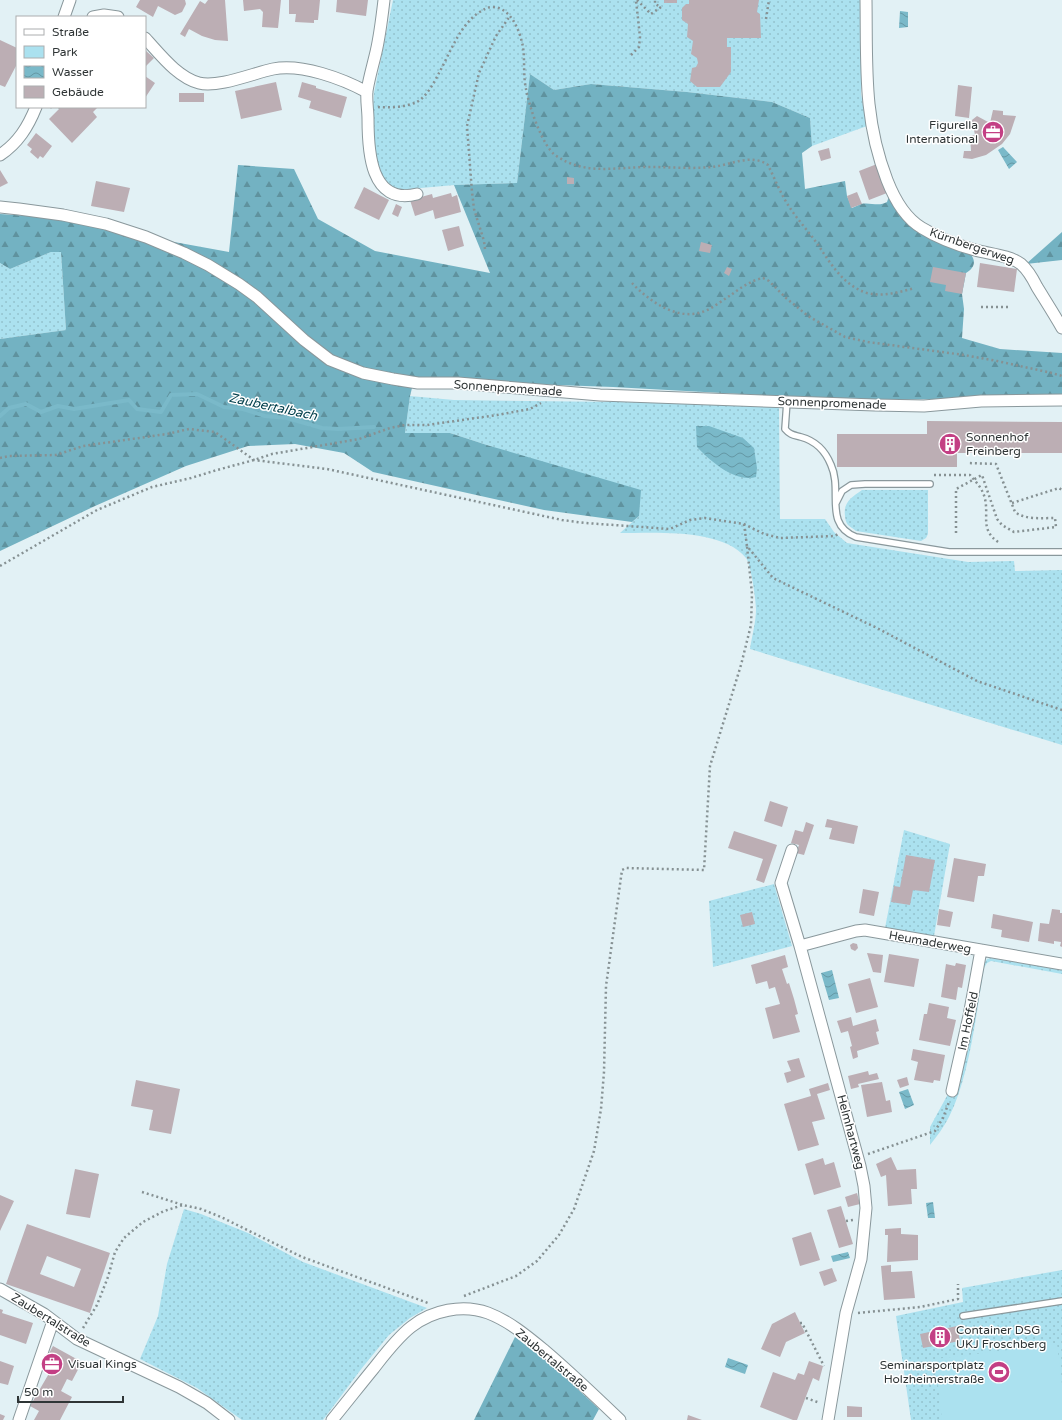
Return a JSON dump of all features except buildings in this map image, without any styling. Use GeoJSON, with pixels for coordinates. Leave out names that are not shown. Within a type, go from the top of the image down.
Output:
{"type":"FeatureCollection","features":[{"type":"Feature","properties":{"kind":"street"},"geometry":{"type":"LineString","coordinates":[[64,16],[70,0]]}},
{"type":"Feature","properties":{"kind":"street"},"geometry":{"type":"LineString","coordinates":[[384,0],[376,50],[367,92],[368,139],[370,156],[378,180],[385,188],[399,195],[410,196],[417,194]]}},
{"type":"Feature","properties":{"kind":"street","name":"Kürnbergerweg"},"geometry":{"type":"LineString","coordinates":[[866,0],[868,105],[878,154],[890,186],[899,204],[914,222],[929,232],[969,248],[1008,258],[1020,263],[1028,272],[1062,328]]}},
{"type":"Feature","properties":{"kind":"street"},"geometry":{"type":"LineString","coordinates":[[98,16],[111,16]]}},
{"type":"Feature","properties":{"kind":"street"},"geometry":{"type":"LineString","coordinates":[[146,39],[182,74],[189,79],[200,83],[210,84],[241,78],[274,68],[284,67],[314,72],[337,78],[367,92]]}},
{"type":"Feature","properties":{"kind":"street"},"geometry":{"type":"LineString","coordinates":[[0,155],[23,134],[36,108]]}},
{"type":"Feature","properties":{"kind":"street","name":"Sonnenpromenade"},"geometry":{"type":"LineString","coordinates":[[0,208],[63,215],[106,224],[146,237],[184,252],[239,284],[257,297],[304,340],[330,360],[363,373],[393,379],[418,382],[458,383],[552,390],[600,395],[903,406],[981,401],[1062,400]]}},
{"type":"Feature","properties":{"kind":"street","name":"Helmhartweg"},"geometry":{"type":"LineString","coordinates":[[792,850],[781,883],[800,946],[858,1158],[864,1186],[866,1208],[861,1259],[846,1313],[828,1420]]}},
{"type":"Feature","properties":{"kind":"street","name":"Heumaderweg"},"geometry":{"type":"LineString","coordinates":[[800,946],[865,930],[1062,964]]}},
{"type":"Feature","properties":{"kind":"street","name":"Im Hoffeld"},"geometry":{"type":"LineString","coordinates":[[952,1091],[970,1016],[981,950]]}},
{"type":"Feature","properties":{"kind":"street","name":"Zaubertalstraße"},"geometry":{"type":"LineString","coordinates":[[0,1289],[44,1314],[77,1339],[179,1387],[207,1403],[229,1420]]}},
{"type":"Feature","properties":{"kind":"street","name":"Zaubertalstraße"},"geometry":{"type":"LineString","coordinates":[[332,1420],[386,1352],[410,1328],[425,1318],[443,1311],[457,1309],[488,1313],[505,1321],[552,1356],[620,1420]]}},
{"type":"Feature","properties":{"kind":"street"},"geometry":{"type":"LineString","coordinates":[[19,1420],[52,1321]]}},
{"type":"Feature","properties":{"kind":"lane"},"geometry":{"type":"LineString","coordinates":[[787,401],[785,429],[790,435],[817,444],[826,453],[834,474],[835,503],[838,523],[842,529],[850,535],[949,552],[1062,552]]}},
{"type":"Feature","properties":{"kind":"lane"},"geometry":{"type":"LineString","coordinates":[[835,503],[842,491],[852,485],[930,484]]}},
{"type":"Feature","properties":{"kind":"lane"},"geometry":{"type":"LineString","coordinates":[[963,1316],[1062,1301]]}},
{"type":"Feature","properties":{"kind":"path"},"geometry":{"type":"LineString","coordinates":[[636,0],[651,14],[661,7],[655,4],[655,0]]}},
{"type":"Feature","properties":{"kind":"path"},"geometry":{"type":"LineString","coordinates":[[631,55],[639,47],[640,37],[636,0]]}},
{"type":"Feature","properties":{"kind":"path"},"geometry":{"type":"LineString","coordinates":[[766,19],[769,0]]}},
{"type":"Feature","properties":{"kind":"path"},"geometry":{"type":"LineString","coordinates":[[368,106],[391,108],[417,102],[426,94],[458,38],[475,16],[482,10],[492,7],[502,10],[510,16],[515,23],[522,47],[524,79],[528,99],[546,145],[554,154],[576,166],[599,170],[648,167],[696,168],[724,165],[748,159],[762,161],[768,165],[786,201],[797,218],[846,282],[858,289],[876,294],[891,294],[915,288]]}},
{"type":"Feature","properties":{"kind":"path"},"geometry":{"type":"LineString","coordinates":[[485,249],[472,192],[467,126],[479,73],[496,36],[510,16]]}},
{"type":"Feature","properties":{"kind":"path"},"geometry":{"type":"LineString","coordinates":[[632,283],[656,303],[673,311],[690,314],[708,310],[742,287],[763,278],[772,283],[808,316],[846,337],[868,342],[997,360],[1062,376]]}},
{"type":"Feature","properties":{"kind":"path"},"geometry":{"type":"LineString","coordinates":[[981,307],[1008,308]]}},
{"type":"Feature","properties":{"kind":"path"},"geometry":{"type":"LineString","coordinates":[[0,566],[97,510],[152,487],[190,478],[272,454],[359,439],[390,428],[405,425],[427,425],[462,421],[530,409],[548,397],[552,390]]}},
{"type":"Feature","properties":{"kind":"path"},"geometry":{"type":"LineString","coordinates":[[0,458],[9,456],[56,455],[83,446],[167,434],[189,429],[215,432],[254,460],[327,469],[562,520],[670,529],[690,520],[705,518],[744,524],[764,534],[780,538],[835,536],[842,529]]}},
{"type":"Feature","properties":{"kind":"path"},"geometry":{"type":"LineString","coordinates":[[956,533],[956,489],[982,475],[998,519],[1002,525],[1014,532],[1056,527],[1055,518],[1019,516],[1015,512],[996,464],[968,463]]}},
{"type":"Feature","properties":{"kind":"path"},"geometry":{"type":"LineString","coordinates":[[934,475],[970,475],[982,490],[985,497],[986,525],[988,532],[999,543]]}},
{"type":"Feature","properties":{"kind":"path"},"geometry":{"type":"LineString","coordinates":[[1012,503],[1059,488],[1062,490]]}},
{"type":"Feature","properties":{"kind":"path"},"geometry":{"type":"LineString","coordinates":[[142,1192],[201,1209],[221,1217],[302,1257],[431,1304],[443,1311],[464,1296],[516,1276],[537,1261],[559,1235],[574,1209],[594,1151],[601,1109],[604,1072],[606,986],[622,870],[626,868],[704,870],[710,766],[741,665],[751,625],[752,594],[744,524]]}},
{"type":"Feature","properties":{"kind":"path"},"geometry":{"type":"LineString","coordinates":[[747,546],[773,578],[877,628],[977,681],[1062,710]]}},
{"type":"Feature","properties":{"kind":"path"},"geometry":{"type":"LineString","coordinates":[[858,1158],[935,1131],[943,1118],[952,1091]]}},
{"type":"Feature","properties":{"kind":"path"},"geometry":{"type":"LineString","coordinates":[[77,1339],[96,1305],[108,1277],[115,1252],[124,1238],[150,1218],[164,1211],[183,1205]]}},
{"type":"Feature","properties":{"kind":"path"},"geometry":{"type":"LineString","coordinates":[[846,1313],[865,1313],[920,1307],[958,1299],[958,1284]]}},
{"type":"Feature","properties":{"kind":"path"},"geometry":{"type":"LineString","coordinates":[[800,1323],[802,1323],[821,1359],[824,1365],[824,1370]]}},
{"type":"Feature","properties":{"kind":"green space"},"geometry":{"type":"Polygon","coordinates":[[[393,0],[861,0],[861,94],[867,126],[812,146],[810,118],[772,102],[687,92],[591,84],[554,90],[530,74],[517,183],[455,185],[398,190],[384,181],[376,167],[372,128],[374,93],[393,0]]]}},
{"type":"Feature","properties":{"kind":"green space"},"geometry":{"type":"Polygon","coordinates":[[[530,74],[554,90],[591,84],[687,92],[772,102],[810,118],[812,146],[802,153],[805,189],[845,181],[847,196],[852,208],[861,204],[884,203],[887,202],[889,196],[897,209],[969,252],[974,263],[972,268],[966,273],[962,294],[964,309],[962,338],[1000,349],[1062,353],[1062,396],[891,400],[613,387],[414,380],[410,396],[405,433],[450,433],[641,490],[639,516],[632,522],[544,510],[373,472],[344,453],[295,444],[248,446],[186,466],[95,506],[0,551],[0,339],[66,330],[61,252],[51,252],[10,269],[0,263],[0,214],[59,218],[114,231],[229,252],[238,165],[294,169],[318,219],[375,251],[490,273],[454,185],[517,183],[530,74]]]}},
{"type":"Feature","properties":{"kind":"green space"},"geometry":{"type":"Polygon","coordinates":[[[1062,232],[1062,260],[1026,264],[1062,232]]]}},
{"type":"Feature","properties":{"kind":"green space"},"geometry":{"type":"Polygon","coordinates":[[[51,252],[61,252],[66,330],[0,339],[0,263],[10,269],[51,252]]]}},
{"type":"Feature","properties":{"kind":"green space"},"geometry":{"type":"Polygon","coordinates":[[[410,396],[454,400],[779,404],[780,519],[825,519],[834,532],[847,543],[968,562],[1014,561],[1015,571],[1062,570],[1062,745],[750,649],[756,614],[754,591],[748,562],[746,558],[735,548],[721,541],[687,534],[620,533],[639,516],[490,446],[450,433],[405,433],[410,396]]]}},
{"type":"Feature","properties":{"kind":"green space"},"geometry":{"type":"Polygon","coordinates":[[[862,490],[928,490],[928,534],[926,538],[921,541],[856,531],[847,524],[845,519],[845,507],[849,500],[862,490]]]}},
{"type":"Feature","properties":{"kind":"green space"},"geometry":{"type":"Polygon","coordinates":[[[904,830],[950,844],[934,936],[885,928],[904,830]]]}},
{"type":"Feature","properties":{"kind":"green space"},"geometry":{"type":"Polygon","coordinates":[[[774,884],[792,946],[713,967],[709,901],[774,884]]]}},
{"type":"Feature","properties":{"kind":"green space"},"geometry":{"type":"Polygon","coordinates":[[[991,958],[1062,970],[1062,974],[991,961],[987,963],[984,968],[971,1044],[962,1082],[949,1117],[943,1128],[930,1145],[930,1127],[948,1094],[956,1096],[982,967],[987,959],[991,958]]]}},
{"type":"Feature","properties":{"kind":"green space"},"geometry":{"type":"Polygon","coordinates":[[[184,1209],[201,1214],[248,1233],[303,1262],[427,1308],[410,1318],[389,1335],[323,1420],[242,1420],[197,1388],[140,1359],[158,1316],[167,1264],[184,1209]]]}},
{"type":"Feature","properties":{"kind":"green space"},"geometry":{"type":"Polygon","coordinates":[[[1062,1270],[1062,1420],[911,1420],[896,1316],[963,1302],[962,1288],[1062,1270]]]}},
{"type":"Feature","properties":{"kind":"green space"},"geometry":{"type":"Polygon","coordinates":[[[515,1337],[554,1367],[599,1409],[593,1420],[474,1420],[515,1337]]]}},
{"type":"Feature","properties":{"kind":"green space","name":"Seminarsportplatz Holzheimerstraße"},"geometry":{"type":"Polygon","coordinates":[[[1057,1344],[1062,1385],[1062,1420],[942,1420],[935,1359],[1057,1344]]]}},
{"type":"Feature","properties":{"kind":"water"},"geometry":{"type":"Polygon","coordinates":[[[900,11],[908,12],[908,27],[899,28],[900,11]]]}},
{"type":"Feature","properties":{"kind":"water"},"geometry":{"type":"Polygon","coordinates":[[[1003,147],[1017,162],[1009,169],[998,150],[1003,147]]]}},
{"type":"Feature","properties":{"kind":"water"},"geometry":{"type":"Polygon","coordinates":[[[696,426],[709,426],[743,438],[754,448],[757,468],[756,477],[740,477],[732,474],[709,459],[697,447],[696,426]]]}},
{"type":"Feature","properties":{"kind":"water"},"geometry":{"type":"Polygon","coordinates":[[[832,970],[839,998],[829,1000],[821,973],[832,970]]]}},
{"type":"Feature","properties":{"kind":"water"},"geometry":{"type":"Polygon","coordinates":[[[908,1089],[914,1105],[905,1109],[899,1092],[908,1089]]]}},
{"type":"Feature","properties":{"kind":"water"},"geometry":{"type":"Polygon","coordinates":[[[933,1202],[935,1218],[928,1218],[926,1203],[933,1202]]]}},
{"type":"Feature","properties":{"kind":"water"},"geometry":{"type":"Polygon","coordinates":[[[848,1252],[850,1258],[833,1262],[831,1256],[848,1252]]]}},
{"type":"Feature","properties":{"kind":"water"},"geometry":{"type":"Polygon","coordinates":[[[728,1358],[748,1365],[745,1374],[725,1367],[728,1358]]]}},
{"type":"Feature","properties":{"kind":"waterway","name":"Zaubertalbach"},"geometry":{"type":"LineString","coordinates":[[0,416],[9,408],[26,404],[41,412],[58,406],[74,409],[129,400],[137,409],[161,412],[171,395],[197,394],[224,407],[243,409],[265,416],[287,418],[322,428],[338,429],[374,427]]}},
{"type":"Feature","properties":{"kind":"place","name":"Figurella International"},"geometry":{"type":"Point","coordinates":[993,132]}},
{"type":"Feature","properties":{"kind":"place","name":"Sonnenhof Freinberg"},"geometry":{"type":"Point","coordinates":[950,444]}},
{"type":"Feature","properties":{"kind":"place","name":"Container DSG UKJ Froschberg"},"geometry":{"type":"Point","coordinates":[940,1337]}},
{"type":"Feature","properties":{"kind":"place","name":"Visual Kings"},"geometry":{"type":"Point","coordinates":[52,1364]}},
{"type":"Feature","properties":{"kind":"place","name":"Seminarsportplatz Holzheimerstraße"},"geometry":{"type":"Point","coordinates":[999,1372]}}]}
